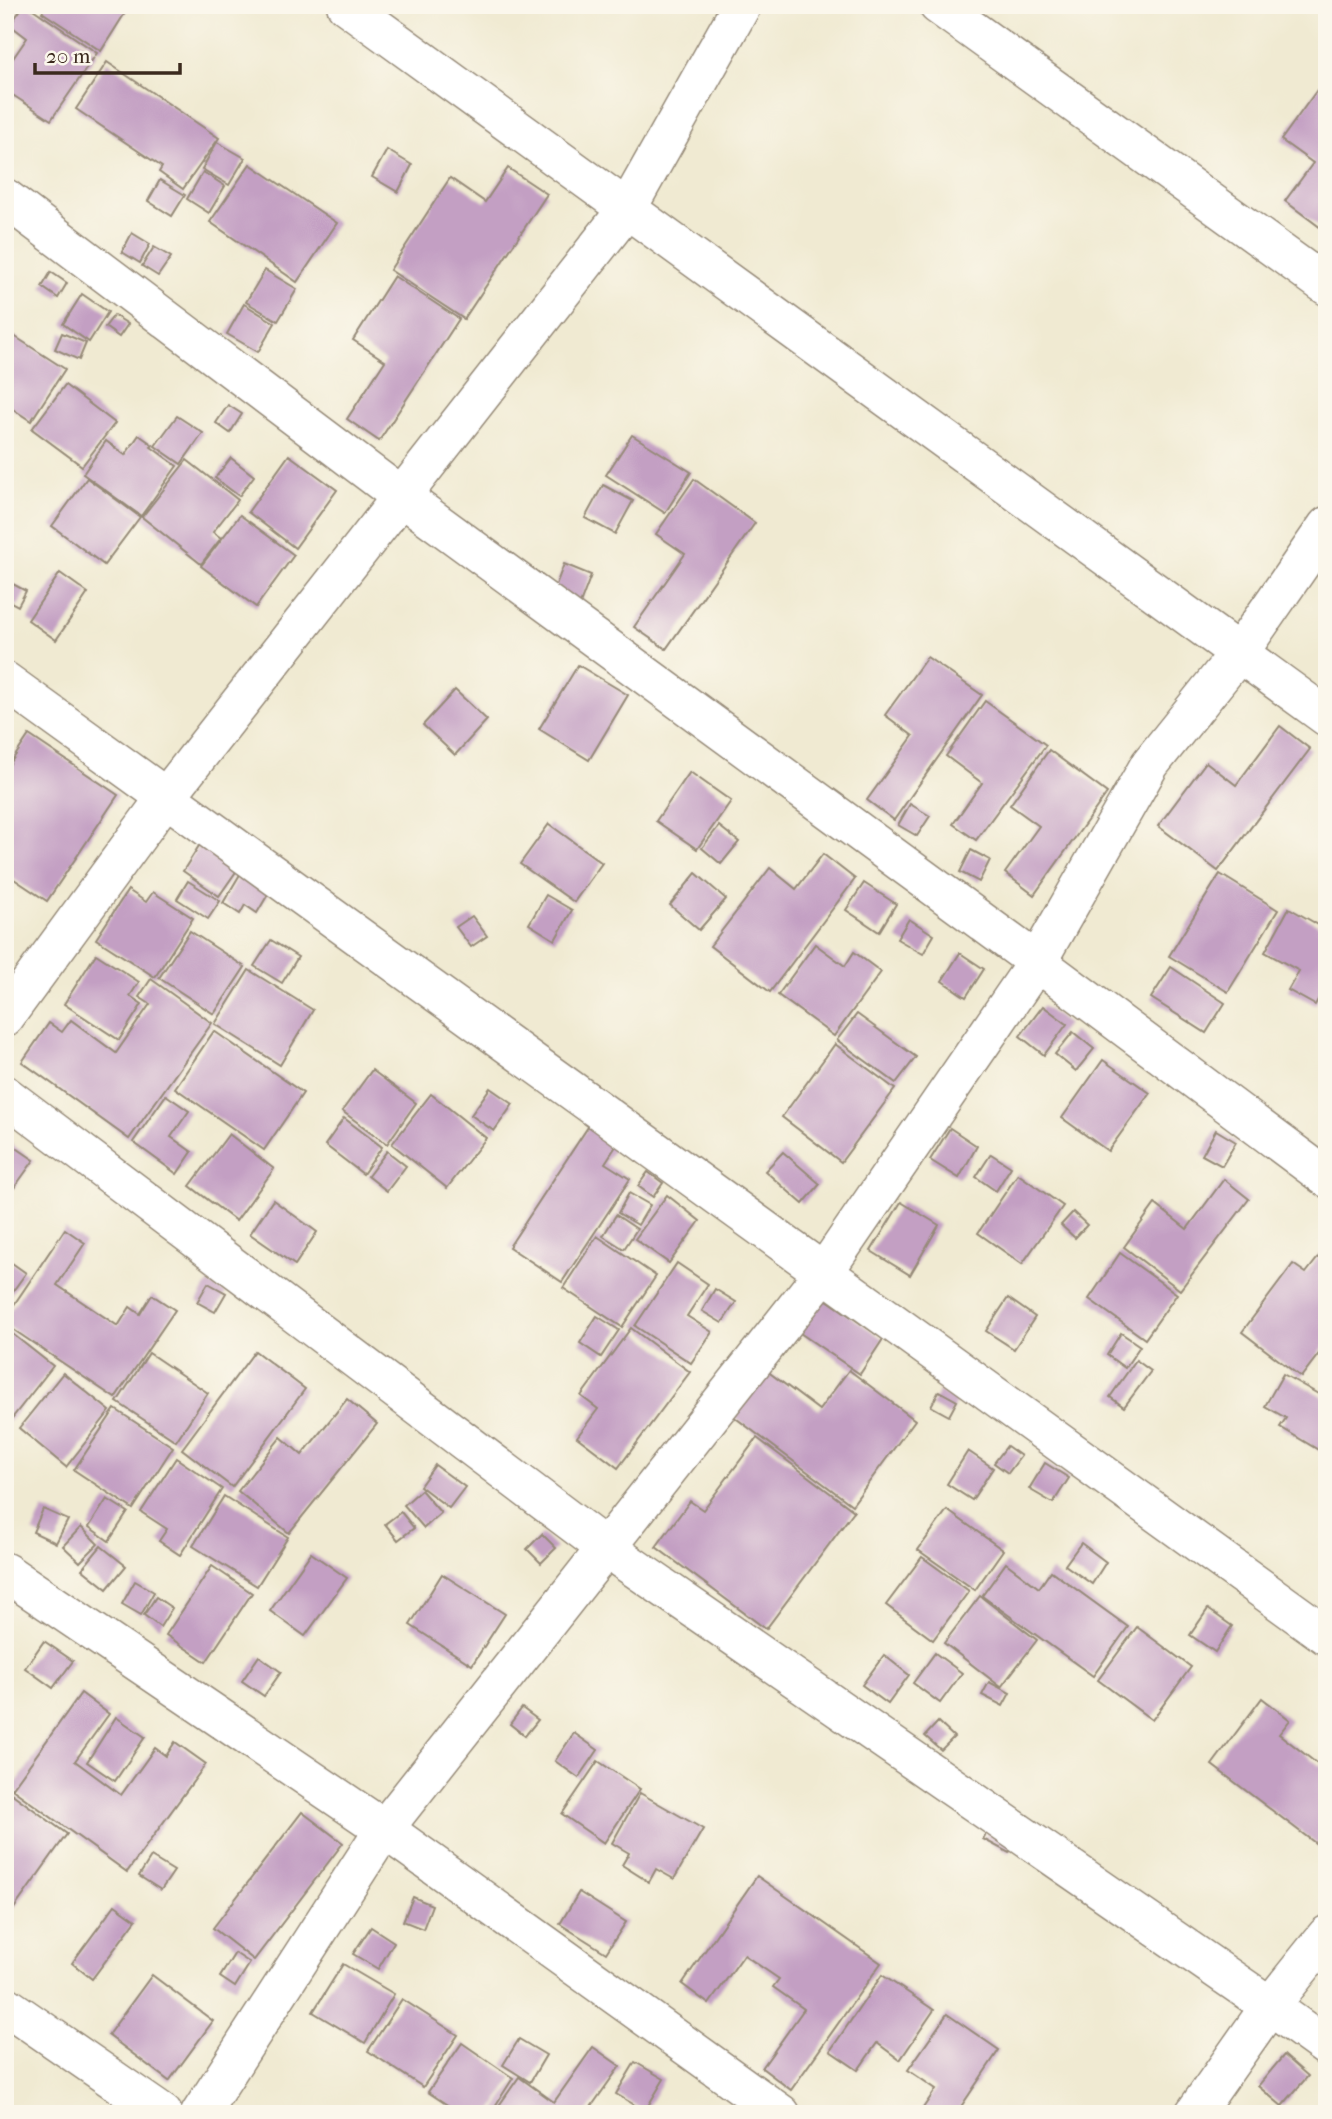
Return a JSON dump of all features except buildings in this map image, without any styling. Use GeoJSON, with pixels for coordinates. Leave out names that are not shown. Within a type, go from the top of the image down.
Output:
{"type":"FeatureCollection","features":[{"type":"Feature","properties":{"kind":"street"},"geometry":{"type":"LineString","coordinates":[[346,5],[1327,717]]}},
{"type":"Feature","properties":{"kind":"street"},"geometry":{"type":"LineString","coordinates":[[5,1017],[166,797],[627,209],[742,5]]}},
{"type":"Feature","properties":{"kind":"street"},"geometry":{"type":"LineString","coordinates":[[938,5],[1327,286]]}},
{"type":"Feature","properties":{"kind":"street"},"geometry":{"type":"LineString","coordinates":[[5,198],[402,497],[1327,1178]]}},
{"type":"Feature","properties":{"kind":"street"},"geometry":{"type":"LineString","coordinates":[[200,2114],[384,1829],[824,1272],[1037,962],[1150,764],[1239,653],[1327,526]]}},
{"type":"Feature","properties":{"kind":"street"},"geometry":{"type":"LineString","coordinates":[[5,681],[1327,1636]]}},
{"type":"Feature","properties":{"kind":"street"},"geometry":{"type":"LineString","coordinates":[[5,1095],[606,1548],[1327,2047]]}},
{"type":"Feature","properties":{"kind":"street"},"geometry":{"type":"LineString","coordinates":[[5,1572],[384,1829],[781,2114]]}},
{"type":"Feature","properties":{"kind":"street"},"geometry":{"type":"LineString","coordinates":[[1194,2114],[1270,2006],[1327,1935]]}},
{"type":"Feature","properties":{"kind":"street"},"geometry":{"type":"LineString","coordinates":[[5,2004],[163,2114]]}}]}
